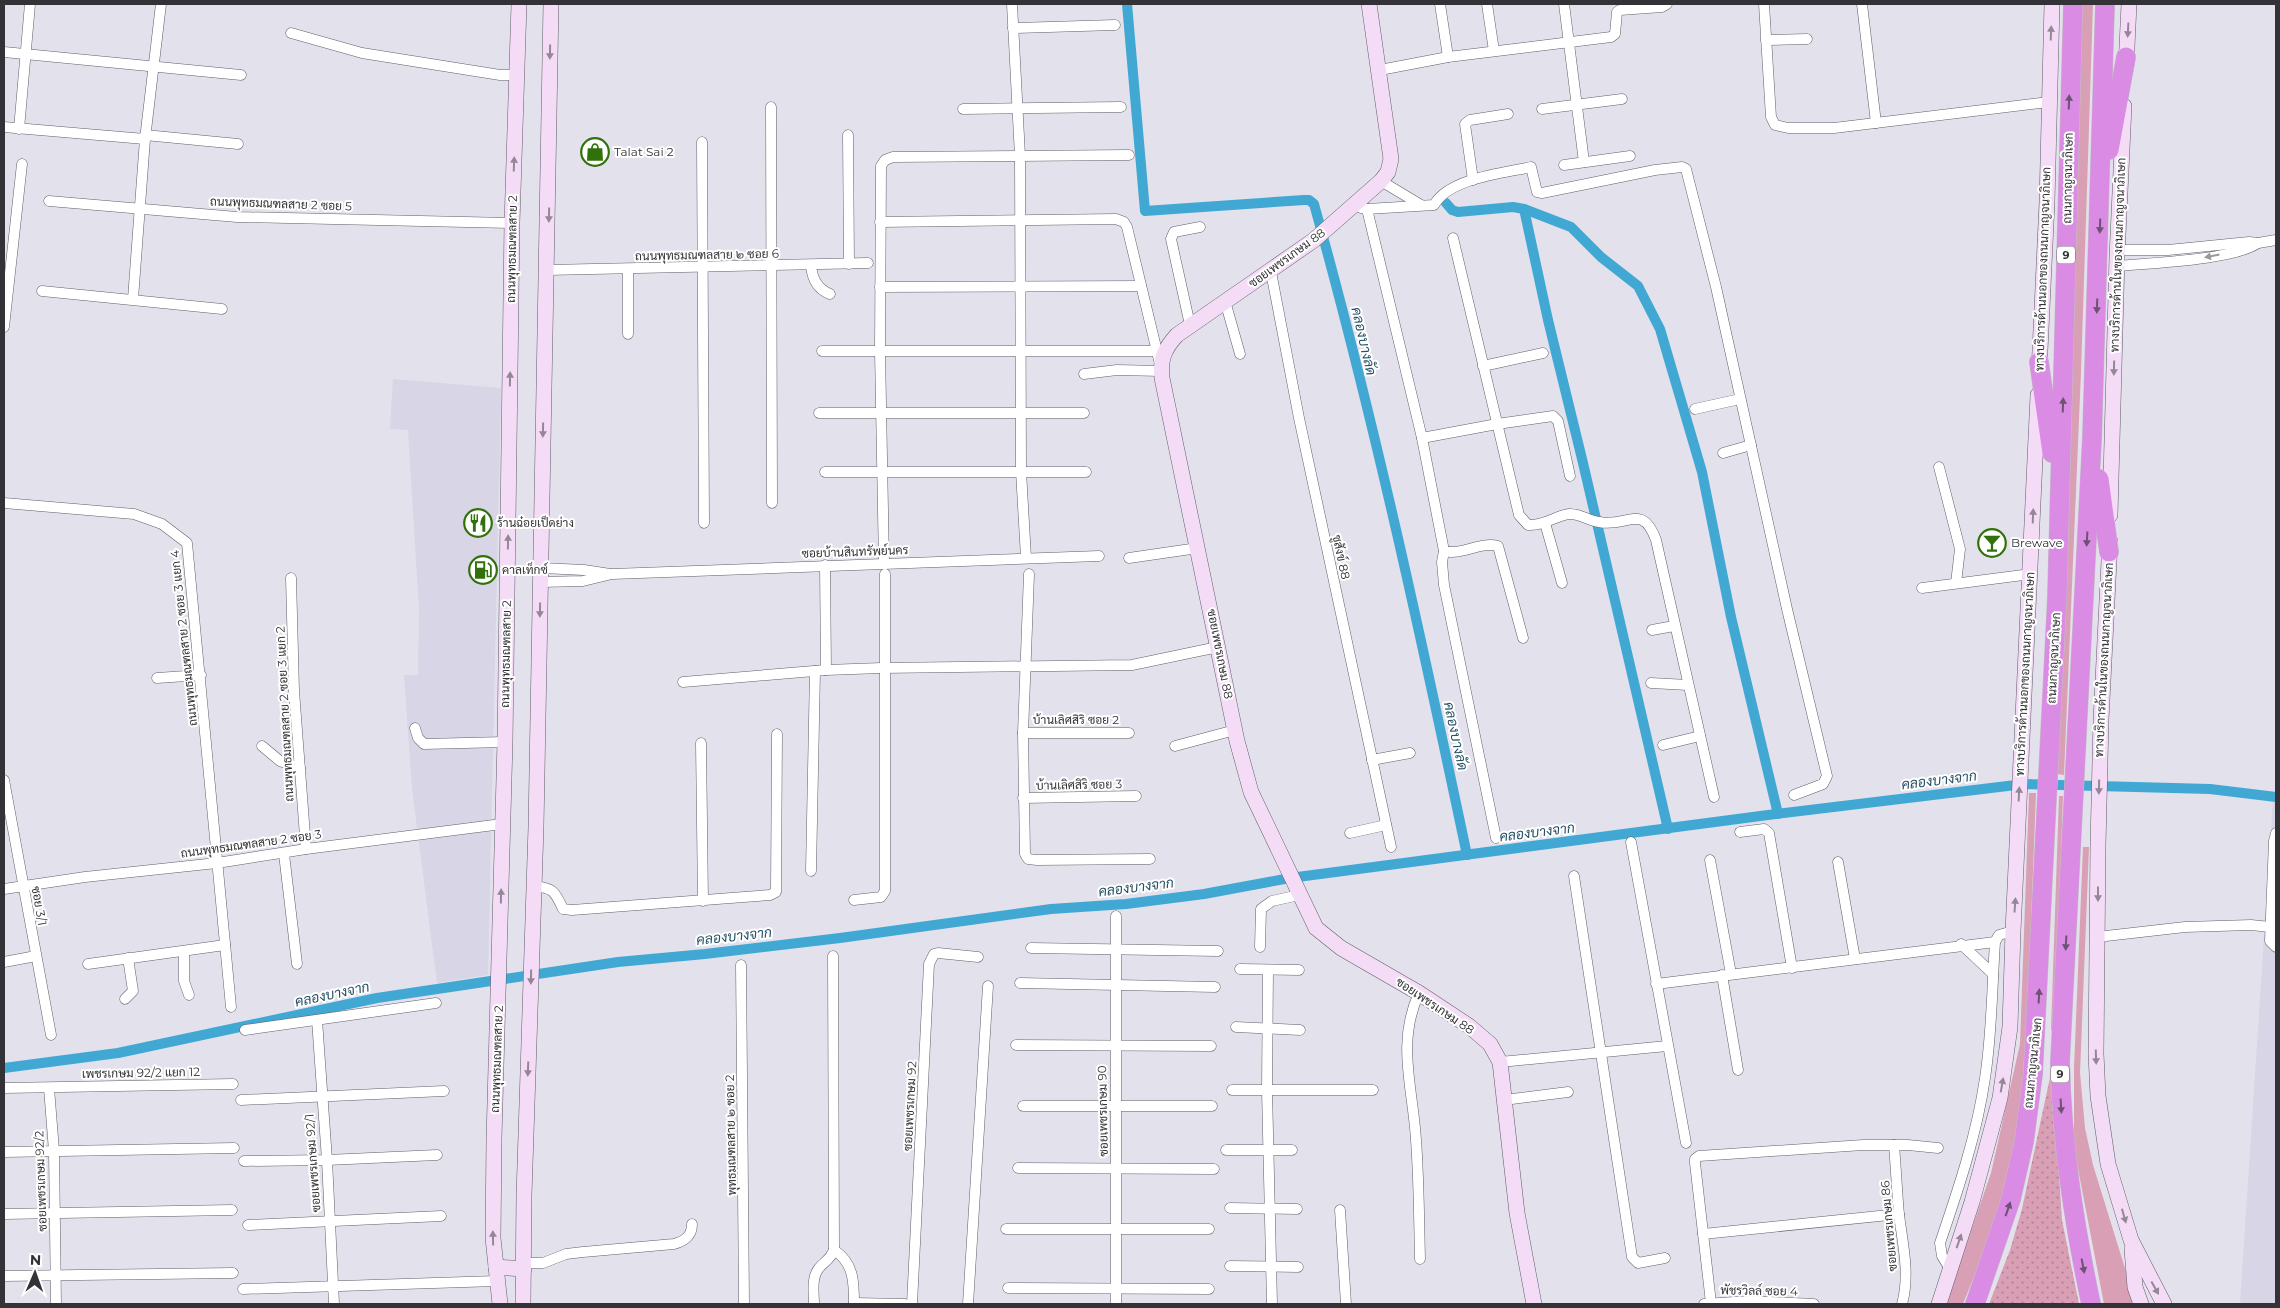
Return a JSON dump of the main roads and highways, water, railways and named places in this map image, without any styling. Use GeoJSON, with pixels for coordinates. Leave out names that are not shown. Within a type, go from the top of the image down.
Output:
{"type":"FeatureCollection","features":[{"type":"Feature","properties":{"kind":"highway","name":"ถนนกาญจนาภิเษก"},"geometry":{"type":"LineString","coordinates":[[1974,1304],[2011,1199],[2024,1142],[2033,1074],[2058,598],[2073,4]]}},
{"type":"Feature","properties":{"kind":"highway","name":"ถนนกาญจนาภิเษก"},"geometry":{"type":"LineString","coordinates":[[2091,1304],[2073,1214],[2065,1159],[2060,1062],[2092,438],[2101,196],[2100,111],[2105,4]]}},
{"type":"Feature","properties":{"kind":"highway"},"geometry":{"type":"LineString","coordinates":[[2101,196],[2126,57]]}},
{"type":"Feature","properties":{"kind":"highway"},"geometry":{"type":"LineString","coordinates":[[2039,362],[2059,506]]}},
{"type":"Feature","properties":{"kind":"highway"},"geometry":{"type":"LineString","coordinates":[[2092,438],[2109,552]]}},
{"type":"Feature","properties":{"kind":"main road","name":"ถนนพุทธมณฑลสาย 2"},"geometry":{"type":"LineString","coordinates":[[500,1304],[493,1228],[505,742],[512,223],[519,4]]}},
{"type":"Feature","properties":{"kind":"main road"},"geometry":{"type":"LineString","coordinates":[[523,1304],[524,1196],[534,886],[541,575],[552,4]]}},
{"type":"Feature","properties":{"kind":"main road","name":"ซอยเพชรเกษม 88"},"geometry":{"type":"LineString","coordinates":[[1369,4],[1380,70],[1391,159],[1388,172],[1360,208],[1328,228],[1271,272],[1190,324],[1168,345],[1160,363],[1234,730],[1251,792],[1316,928],[1325,937],[1419,993],[1469,1026],[1490,1044],[1500,1062],[1517,1213],[1534,1304]]}},
{"type":"Feature","properties":{"kind":"main road","name":"ทางบริการด้านนอกของถนนกาญจนาภิเษก"},"geometry":{"type":"LineString","coordinates":[[1939,1304],[1972,1202],[2000,1098],[2010,1027],[2022,722],[2031,574],[2047,202],[2052,4]]}},
{"type":"Feature","properties":{"kind":"main road","name":"ทางบริการด้านในของถนนกาญจนาภิเษก"},"geometry":{"type":"LineString","coordinates":[[2129,4],[2117,258],[2109,552],[2101,720],[2096,1054],[2101,1128],[2108,1164],[2131,1240],[2164,1304]]}},
{"type":"Feature","properties":{"kind":"main road"},"geometry":{"type":"LineString","coordinates":[[2131,1240],[2135,1287],[2141,1304]]}},
{"type":"Feature","properties":{"kind":"main road"},"geometry":{"type":"LineString","coordinates":[[497,1274],[524,1266]]}},
{"type":"Feature","properties":{"kind":"waterway","name":"คลองบางลัด"},"geometry":{"type":"LineString","coordinates":[[1127,4],[1145,211],[1304,200],[1309,200],[1314,204],[1377,447],[1467,855]]}},
{"type":"Feature","properties":{"kind":"waterway"},"geometry":{"type":"LineString","coordinates":[[1446,203],[1452,210],[1458,212],[1513,207],[1524,209],[1548,320],[1668,829]]}},
{"type":"Feature","properties":{"kind":"waterway"},"geometry":{"type":"LineString","coordinates":[[1524,209],[1571,227],[1601,257],[1638,286],[1660,329],[1702,472],[1731,617],[1778,814]]}},
{"type":"Feature","properties":{"kind":"waterway","name":"คลองบางจาก"},"geometry":{"type":"LineString","coordinates":[[4,1068],[118,1053],[377,998],[618,962],[840,938],[1051,909],[1126,904],[1204,894],[1290,878],[1768,815],[2024,784],[2210,789],[2276,797]]}},
{"type":"Feature","properties":{"kind":"place","name":"Talat Sai 2"},"geometry":{"type":"Point","coordinates":[595,152]}},
{"type":"Feature","properties":{"kind":"place","name":"ร้านฉ๋อยเป็ดย่าง"},"geometry":{"type":"Point","coordinates":[478,523]}},
{"type":"Feature","properties":{"kind":"place","name":"Brewave"},"geometry":{"type":"Point","coordinates":[1992,543]}},
{"type":"Feature","properties":{"kind":"place","name":"คาลเท็กซ์"},"geometry":{"type":"Point","coordinates":[483,570]}}]}
